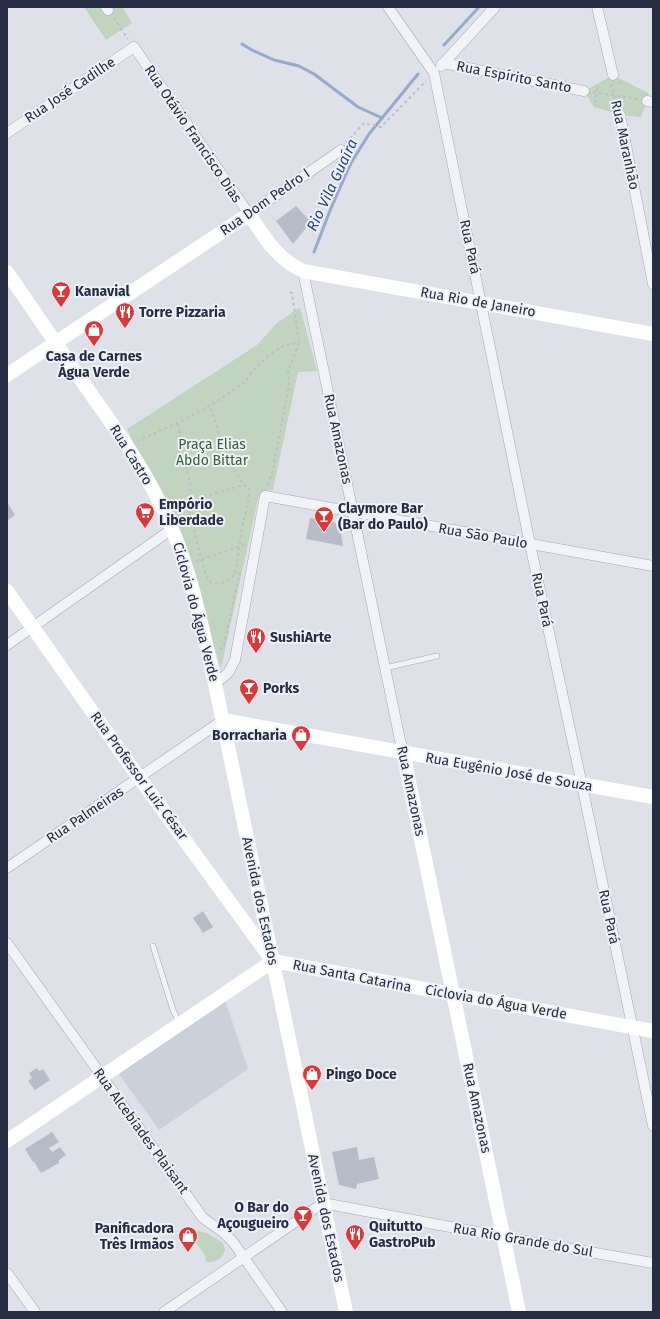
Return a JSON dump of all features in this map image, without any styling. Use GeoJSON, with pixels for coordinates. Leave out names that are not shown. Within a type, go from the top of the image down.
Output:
{"type":"FeatureCollection","features":[{"type":"Feature","properties":{"kind":"street"},"geometry":{"type":"LineString","coordinates":[[388,7],[434,73],[495,7]]}},
{"type":"Feature","properties":{"kind":"street"},"geometry":{"type":"LineString","coordinates":[[597,7],[612,75]]}},
{"type":"Feature","properties":{"kind":"street","name":"Rua José Cadilhe"},"geometry":{"type":"LineString","coordinates":[[7,133],[134,47]]}},
{"type":"Feature","properties":{"kind":"street","name":"Rua Otávio Francisco Dias"},"geometry":{"type":"LineString","coordinates":[[134,47],[272,248],[279,256],[290,264],[303,270]]}},
{"type":"Feature","properties":{"kind":"street","name":"Rua Espírito Santo"},"geometry":{"type":"LineString","coordinates":[[443,63],[584,91]]}},
{"type":"Feature","properties":{"kind":"street","name":"Rua Pará"},"geometry":{"type":"LineString","coordinates":[[434,73],[530,544],[653,1126]]}},
{"type":"Feature","properties":{"kind":"street","name":"Rua Maranhão"},"geometry":{"type":"LineString","coordinates":[[620,115],[653,284]]}},
{"type":"Feature","properties":{"kind":"street","name":"Rua Dom Pedro I"},"geometry":{"type":"LineString","coordinates":[[7,375],[249,214],[341,150]]}},
{"type":"Feature","properties":{"kind":"street","name":"Rua Rio de Janeiro"},"geometry":{"type":"LineString","coordinates":[[303,270],[653,334]]}},
{"type":"Feature","properties":{"kind":"street","name":"Rua Amazonas"},"geometry":{"type":"LineString","coordinates":[[303,270],[519,1312]]}},
{"type":"Feature","properties":{"kind":"street","name":"Rua Castro"},"geometry":{"type":"LineString","coordinates":[[7,272],[137,461],[153,489],[172,529],[191,585],[215,684]]}},
{"type":"Feature","properties":{"kind":"street"},"geometry":{"type":"LineString","coordinates":[[215,684],[228,673],[235,660],[264,491]]}},
{"type":"Feature","properties":{"kind":"street","name":"Rua São Paulo"},"geometry":{"type":"LineString","coordinates":[[264,491],[353,512],[653,566]]}},
{"type":"Feature","properties":{"kind":"street"},"geometry":{"type":"LineString","coordinates":[[7,645],[172,529]]}},
{"type":"Feature","properties":{"kind":"street","name":"Rua Professor Luiz César"},"geometry":{"type":"LineString","coordinates":[[7,591],[273,961]]}},
{"type":"Feature","properties":{"kind":"street","name":"Avenida dos Estados"},"geometry":{"type":"LineString","coordinates":[[215,684],[346,1312]]}},
{"type":"Feature","properties":{"kind":"street","name":"Rua Eugênio José de Souza"},"geometry":{"type":"LineString","coordinates":[[223,720],[653,797]]}},
{"type":"Feature","properties":{"kind":"street","name":"Rua Palmeiras"},"geometry":{"type":"LineString","coordinates":[[7,868],[223,720]]}},
{"type":"Feature","properties":{"kind":"street","name":"Rua Alcebíades Plaisant"},"geometry":{"type":"LineString","coordinates":[[7,943],[203,1218],[223,1232],[233,1242],[282,1312]]}},
{"type":"Feature","properties":{"kind":"street","name":"Rua Santa Catarina"},"geometry":{"type":"LineString","coordinates":[[7,1141],[273,961],[653,1031]]}},
{"type":"Feature","properties":{"kind":"street"},"geometry":{"type":"LineString","coordinates":[[164,1312],[323,1203]]}},
{"type":"Feature","properties":{"kind":"street","name":"Rua Rio Grande do Sul"},"geometry":{"type":"LineString","coordinates":[[323,1203],[503,1237],[653,1263]]}},
{"type":"Feature","properties":{"kind":"street"},"geometry":{"type":"LineString","coordinates":[[7,1273],[35,1312]]}},
{"type":"Feature","properties":{"kind":"lane"},"geometry":{"type":"LineString","coordinates":[[385,668],[437,656]]}},
{"type":"Feature","properties":{"kind":"lane"},"geometry":{"type":"LineString","coordinates":[[153,946],[173,1010],[180,1023]]}},
{"type":"Feature","properties":{"kind":"path"},"geometry":{"type":"LineString","coordinates":[[107,8],[134,47]]}},
{"type":"Feature","properties":{"kind":"path"},"geometry":{"type":"LineString","coordinates":[[341,150],[364,123],[381,127],[434,73]]}},
{"type":"Feature","properties":{"kind":"path","name":"Rua Maranhão"},"geometry":{"type":"LineString","coordinates":[[612,75],[611,81],[620,115]]}},
{"type":"Feature","properties":{"kind":"path"},"geometry":{"type":"LineString","coordinates":[[595,103],[598,86]]}},
{"type":"Feature","properties":{"kind":"path"},"geometry":{"type":"LineString","coordinates":[[584,91],[650,102]]}},
{"type":"Feature","properties":{"kind":"path"},"geometry":{"type":"LineString","coordinates":[[264,491],[268,485],[273,470],[289,385],[288,371],[299,343],[292,294],[290,292]]}},
{"type":"Feature","properties":{"kind":"path"},"geometry":{"type":"LineString","coordinates":[[136,442],[178,424],[209,406],[245,381],[263,361],[281,347],[294,342],[299,343]]}},
{"type":"Feature","properties":{"kind":"path"},"geometry":{"type":"LineString","coordinates":[[178,424],[190,481],[191,494],[188,502],[202,559],[208,580],[215,584],[223,582],[235,575],[239,546],[250,492],[247,486],[244,485],[224,452],[219,438],[214,414],[209,406]]}},
{"type":"Feature","properties":{"kind":"path"},"geometry":{"type":"LineString","coordinates":[[174,512],[188,502],[244,485]]}},
{"type":"Feature","properties":{"kind":"path"},"geometry":{"type":"LineString","coordinates":[[250,492],[255,490]]}},
{"type":"Feature","properties":{"kind":"path"},"geometry":{"type":"LineString","coordinates":[[194,562],[246,544],[244,552]]}},
{"type":"Feature","properties":{"kind":"path"},"geometry":{"type":"LineString","coordinates":[[219,642],[221,650],[224,645],[241,567]]}},
{"type":"Feature","properties":{"kind":"shaded area"},"geometry":{"type":"Polygon","coordinates":[[[224,997],[248,1069],[159,1130],[119,1074],[224,997]]]}},
{"type":"Feature","properties":{"kind":"green space"},"geometry":{"type":"Polygon","coordinates":[[[84,7],[122,7],[132,23],[106,40],[84,7]]]}},
{"type":"Feature","properties":{"kind":"green space"},"geometry":{"type":"Polygon","coordinates":[[[613,75],[648,93],[647,101],[641,117],[620,115],[594,107],[584,91],[613,75]]]}},
{"type":"Feature","properties":{"kind":"green space","name":"Praça Elias Abdo Bittar"},"geometry":{"type":"Polygon","coordinates":[[[300,307],[317,371],[298,372],[273,490],[261,492],[258,499],[221,668],[171,516],[127,429],[257,345],[277,323],[300,307]]]}},
{"type":"Feature","properties":{"kind":"green space"},"geometry":{"type":"Polygon","coordinates":[[[198,1231],[207,1233],[223,1243],[225,1250],[220,1258],[212,1262],[206,1262],[204,1253],[194,1241],[193,1236],[198,1231]]]}},
{"type":"Feature","properties":{"kind":"building"},"geometry":{"type":"Polygon","coordinates":[[[296,206],[311,222],[293,244],[276,221],[296,206]]]}},
{"type":"Feature","properties":{"kind":"building"},"geometry":{"type":"Polygon","coordinates":[[[7,502],[15,515],[7,521],[7,502]]]}},
{"type":"Feature","properties":{"kind":"building","name":"Claymore Bar (Bar do Paulo)"},"geometry":{"type":"Polygon","coordinates":[[[310,518],[334,522],[340,527],[343,546],[306,539],[310,518]]]}},
{"type":"Feature","properties":{"kind":"building"},"geometry":{"type":"Polygon","coordinates":[[[203,911],[213,927],[203,933],[193,918],[203,911]]]}},
{"type":"Feature","properties":{"kind":"building"},"geometry":{"type":"Polygon","coordinates":[[[37,1068],[39,1071],[43,1069],[50,1080],[35,1090],[28,1081],[32,1078],[29,1073],[37,1068]]]}},
{"type":"Feature","properties":{"kind":"building"},"geometry":{"type":"Polygon","coordinates":[[[52,1132],[59,1142],[49,1148],[52,1152],[60,1147],[66,1155],[59,1160],[59,1163],[41,1173],[34,1162],[40,1159],[33,1162],[25,1149],[52,1132]]]}},
{"type":"Feature","properties":{"kind":"building"},"geometry":{"type":"Polygon","coordinates":[[[357,1147],[359,1160],[374,1157],[379,1179],[357,1184],[356,1189],[339,1185],[332,1152],[357,1147]]]}},
{"type":"Feature","properties":{"kind":"waterway","name":"Rio Vila Guaíra"},"geometry":{"type":"LineString","coordinates":[[444,45],[479,7]]}},
{"type":"Feature","properties":{"kind":"waterway"},"geometry":{"type":"LineString","coordinates":[[242,44],[274,60],[299,66],[314,74],[358,107],[382,118]]}},
{"type":"Feature","properties":{"kind":"waterway","name":"Rio Vila Guaíra"},"geometry":{"type":"LineString","coordinates":[[314,252],[351,163],[369,134],[418,74]]}},
{"type":"Feature","properties":{"kind":"place","name":"Kanavial"},"geometry":{"type":"Point","coordinates":[61,308]}},
{"type":"Feature","properties":{"kind":"place","name":"Torre Pizzaria"},"geometry":{"type":"Point","coordinates":[125,329]}},
{"type":"Feature","properties":{"kind":"place","name":"Casa de Carnes Água Verde"},"geometry":{"type":"Point","coordinates":[94,347]}},
{"type":"Feature","properties":{"kind":"place","name":"Empório Liberdade"},"geometry":{"type":"Point","coordinates":[145,529]}},
{"type":"Feature","properties":{"kind":"place","name":"Claymore Bar (Bar do Paulo)"},"geometry":{"type":"Point","coordinates":[324,533]}},
{"type":"Feature","properties":{"kind":"place","name":"SushiArte"},"geometry":{"type":"Point","coordinates":[256,654]}},
{"type":"Feature","properties":{"kind":"place","name":"Porks"},"geometry":{"type":"Point","coordinates":[249,705]}},
{"type":"Feature","properties":{"kind":"place","name":"Borracharia"},"geometry":{"type":"Point","coordinates":[301,752]}},
{"type":"Feature","properties":{"kind":"place","name":"Pingo Doce"},"geometry":{"type":"Point","coordinates":[312,1091]}},
{"type":"Feature","properties":{"kind":"place","name":"O Bar do Açougueiro"},"geometry":{"type":"Point","coordinates":[303,1232]}},
{"type":"Feature","properties":{"kind":"place","name":"Quitutto GastroPub"},"geometry":{"type":"Point","coordinates":[355,1251]}},
{"type":"Feature","properties":{"kind":"place","name":"Panificadora Três Irmãos"},"geometry":{"type":"Point","coordinates":[188,1253]}}]}
